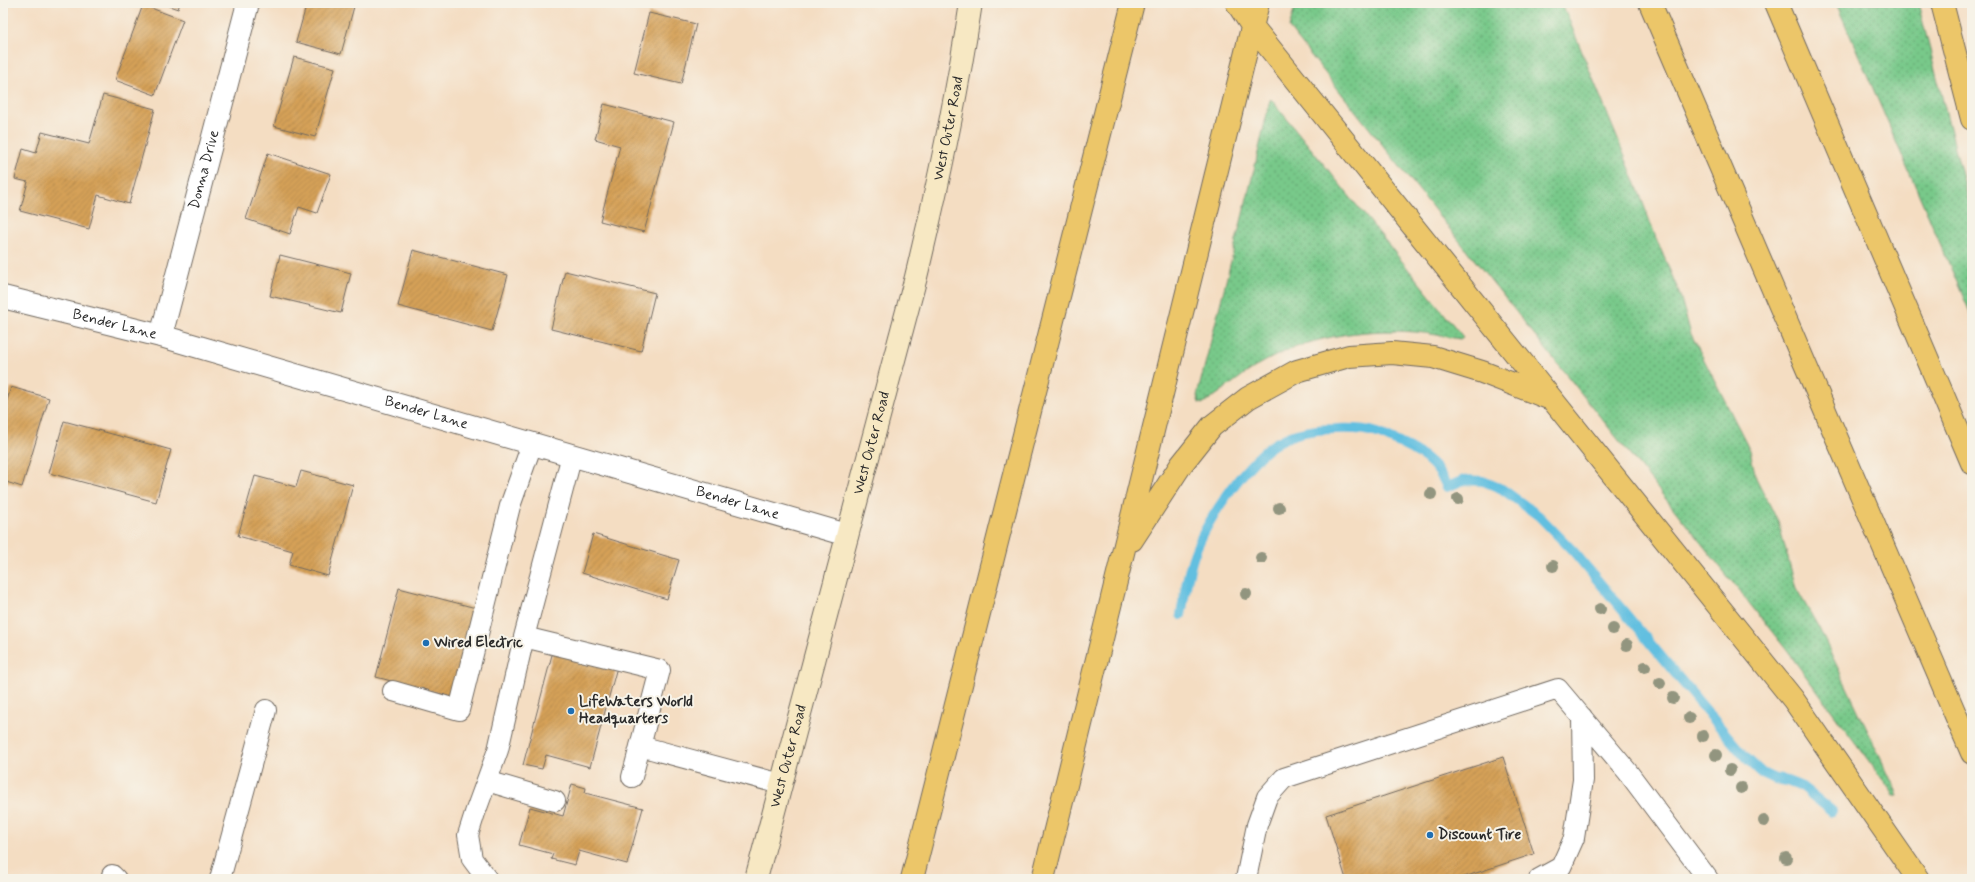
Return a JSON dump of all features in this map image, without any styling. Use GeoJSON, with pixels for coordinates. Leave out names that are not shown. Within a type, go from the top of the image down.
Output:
{"type":"FeatureCollection","features":[{"type":"Feature","properties":{"kind":"highway"},"geometry":{"type":"LineString","coordinates":[[912,879],[1133,3]]}},
{"type":"Feature","properties":{"kind":"highway"},"geometry":{"type":"LineString","coordinates":[[1237,3],[1252,26],[1793,699],[1918,879]]}},
{"type":"Feature","properties":{"kind":"highway"},"geometry":{"type":"LineString","coordinates":[[1043,879],[1258,3]]}},
{"type":"Feature","properties":{"kind":"highway"},"geometry":{"type":"LineString","coordinates":[[1650,3],[1972,753]]}},
{"type":"Feature","properties":{"kind":"highway"},"geometry":{"type":"LineString","coordinates":[[1776,3],[1972,463]]}},
{"type":"Feature","properties":{"kind":"highway"},"geometry":{"type":"LineString","coordinates":[[1942,3],[1972,119]]}},
{"type":"Feature","properties":{"kind":"highway"},"geometry":{"type":"LineString","coordinates":[[1123,553],[1181,465],[1212,426],[1248,398],[1298,371],[1350,356],[1392,353],[1433,357],[1482,372],[1552,399]]}},
{"type":"Feature","properties":{"kind":"street","name":"Donna Drive"},"geometry":{"type":"LineString","coordinates":[[161,336],[248,3]]}},
{"type":"Feature","properties":{"kind":"street","name":"West Outer Road"},"geometry":{"type":"LineString","coordinates":[[756,879],[896,356],[937,191],[953,112],[971,3]]}},
{"type":"Feature","properties":{"kind":"street","name":"Bender Lane"},"geometry":{"type":"LineString","coordinates":[[3,297],[161,336],[847,535]]}},
{"type":"Feature","properties":{"kind":"lane"},"geometry":{"type":"LineString","coordinates":[[393,691],[459,710],[510,506],[532,444]]}},
{"type":"Feature","properties":{"kind":"lane"},"geometry":{"type":"LineString","coordinates":[[487,879],[472,859],[468,835],[498,750],[524,636],[572,455]]}},
{"type":"Feature","properties":{"kind":"lane"},"geometry":{"type":"LineString","coordinates":[[524,636],[660,670],[632,778]]}},
{"type":"Feature","properties":{"kind":"lane"},"geometry":{"type":"LineString","coordinates":[[1246,879],[1257,824],[1267,797],[1284,778],[1558,688],[1627,771],[1708,879]]}},
{"type":"Feature","properties":{"kind":"lane"},"geometry":{"type":"LineString","coordinates":[[220,879],[266,710]]}},
{"type":"Feature","properties":{"kind":"lane"},"geometry":{"type":"LineString","coordinates":[[1539,879],[1561,867],[1574,838],[1584,780],[1582,716]]}},
{"type":"Feature","properties":{"kind":"lane"},"geometry":{"type":"LineString","coordinates":[[640,746],[781,784]]}},
{"type":"Feature","properties":{"kind":"lane"},"geometry":{"type":"LineString","coordinates":[[487,781],[555,801]]}},
{"type":"Feature","properties":{"kind":"green space"},"geometry":{"type":"Polygon","coordinates":[[[1296,3],[1562,3],[1679,292],[1691,334],[1750,450],[1756,478],[1778,521],[1796,588],[1819,628],[1898,795],[1894,795],[1785,648],[1289,28],[1296,3]]]}},
{"type":"Feature","properties":{"kind":"green space"},"geometry":{"type":"Polygon","coordinates":[[[1836,3],[1918,3],[1972,214],[1972,317],[1836,3]]]}},
{"type":"Feature","properties":{"kind":"green space"},"geometry":{"type":"Polygon","coordinates":[[[1271,99],[1463,337],[1460,339],[1426,333],[1394,331],[1353,333],[1314,341],[1275,356],[1257,366],[1202,404],[1199,403],[1197,396],[1271,99]]]}},
{"type":"Feature","properties":{"kind":"building"},"geometry":{"type":"Polygon","coordinates":[[[160,3],[180,3],[178,9],[160,3]]]}},
{"type":"Feature","properties":{"kind":"building"},"geometry":{"type":"Polygon","coordinates":[[[307,3],[355,3],[341,54],[296,42],[307,3]]]}},
{"type":"Feature","properties":{"kind":"building"},"geometry":{"type":"Polygon","coordinates":[[[143,5],[183,20],[155,95],[115,80],[143,5]]]}},
{"type":"Feature","properties":{"kind":"building"},"geometry":{"type":"Polygon","coordinates":[[[649,13],[696,24],[681,84],[634,73],[649,13]]]}},
{"type":"Feature","properties":{"kind":"building"},"geometry":{"type":"Polygon","coordinates":[[[294,57],[335,68],[315,137],[274,126],[294,57]]]}},
{"type":"Feature","properties":{"kind":"building"},"geometry":{"type":"Polygon","coordinates":[[[103,95],[155,109],[129,204],[98,195],[89,229],[20,211],[28,182],[15,179],[23,149],[36,153],[42,132],[89,144],[103,95]]]}},
{"type":"Feature","properties":{"kind":"building"},"geometry":{"type":"Polygon","coordinates":[[[604,104],[674,122],[644,232],[600,221],[620,146],[595,139],[604,104]]]}},
{"type":"Feature","properties":{"kind":"building"},"geometry":{"type":"Polygon","coordinates":[[[268,153],[331,174],[317,213],[299,207],[290,234],[246,219],[268,153]]]}},
{"type":"Feature","properties":{"kind":"building"},"geometry":{"type":"Polygon","coordinates":[[[413,250],[508,275],[492,331],[398,306],[413,250]]]}},
{"type":"Feature","properties":{"kind":"building"},"geometry":{"type":"Polygon","coordinates":[[[280,255],[351,273],[341,313],[270,296],[280,255]]]}},
{"type":"Feature","properties":{"kind":"building"},"geometry":{"type":"Polygon","coordinates":[[[565,271],[655,293],[641,351],[551,329],[565,271]]]}},
{"type":"Feature","properties":{"kind":"building"},"geometry":{"type":"Polygon","coordinates":[[[11,387],[49,398],[22,487],[3,481],[3,414],[11,387]]]}},
{"type":"Feature","properties":{"kind":"building"},"geometry":{"type":"Polygon","coordinates":[[[64,421],[171,450],[156,502],[49,473],[64,421]]]}},
{"type":"Feature","properties":{"kind":"building"},"geometry":{"type":"Polygon","coordinates":[[[301,471],[353,485],[328,576],[289,565],[293,551],[238,536],[255,476],[296,487],[301,471]]]}},
{"type":"Feature","properties":{"kind":"building"},"geometry":{"type":"Polygon","coordinates":[[[593,534],[679,560],[667,599],[582,573],[593,534]]]}},
{"type":"Feature","properties":{"kind":"building","name":"Wired Electric"},"geometry":{"type":"Polygon","coordinates":[[[399,588],[476,608],[453,697],[376,677],[399,588]]]}},
{"type":"Feature","properties":{"kind":"building","name":"LifeWaters World Headquarters"},"geometry":{"type":"Polygon","coordinates":[[[553,651],[617,667],[590,767],[546,755],[542,769],[523,765],[553,651]]]}},
{"type":"Feature","properties":{"kind":"building","name":"Discount Tire"},"geometry":{"type":"Polygon","coordinates":[[[1503,757],[1534,854],[1458,879],[1346,879],[1326,815],[1503,757]]]}},
{"type":"Feature","properties":{"kind":"building"},"geometry":{"type":"Polygon","coordinates":[[[572,784],[586,788],[585,793],[643,808],[627,864],[579,851],[575,865],[551,859],[553,854],[519,845],[530,807],[563,816],[572,784]]]}},
{"type":"Feature","properties":{"kind":"waterway"},"geometry":{"type":"LineString","coordinates":[[1181,615],[1191,563],[1203,534],[1221,504],[1243,474],[1267,450],[1278,442],[1292,436],[1321,430],[1363,430],[1383,435],[1424,456],[1437,469],[1447,487],[1464,480],[1483,481],[1502,489],[1539,516],[1574,552],[1745,757],[1762,773],[1775,779],[1787,781],[1802,787],[1832,811]]}},
{"type":"Feature","properties":{"kind":"place","name":"Wired Electric"},"geometry":{"type":"Point","coordinates":[426,643]}},
{"type":"Feature","properties":{"kind":"place","name":"LifeWaters World Headquarters"},"geometry":{"type":"Point","coordinates":[571,711]}},
{"type":"Feature","properties":{"kind":"place","name":"Discount Tire"},"geometry":{"type":"Point","coordinates":[1430,835]}}]}
